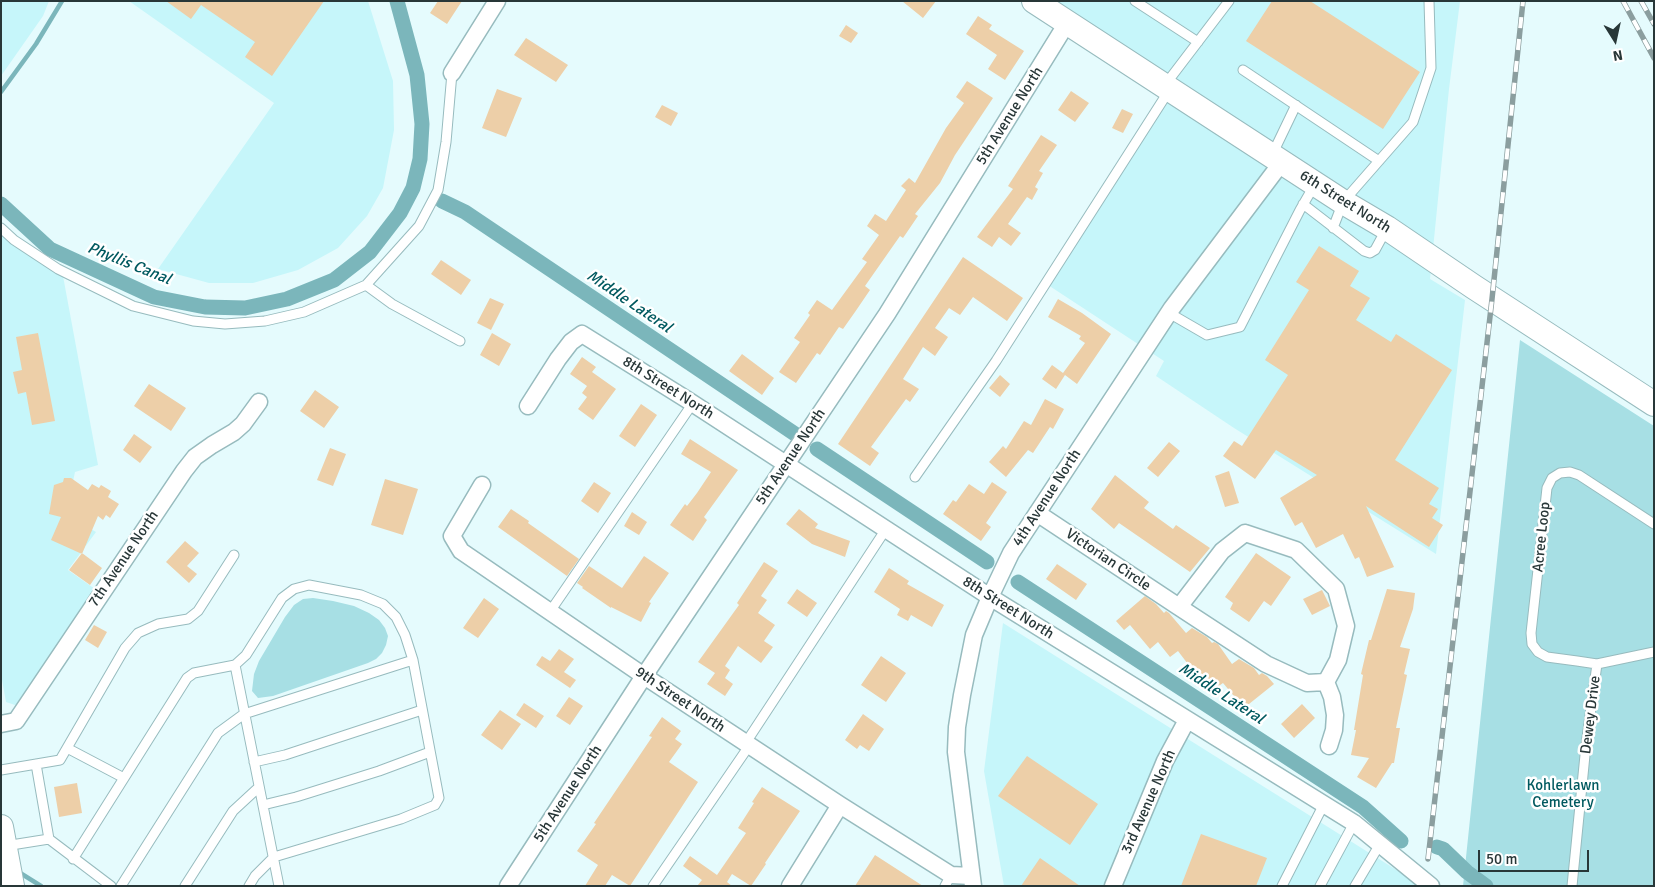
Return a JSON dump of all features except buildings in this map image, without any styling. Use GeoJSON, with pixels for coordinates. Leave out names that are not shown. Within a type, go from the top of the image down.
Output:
{"type":"FeatureCollection","features":[{"type":"Feature","properties":{"kind":"street"},"geometry":{"type":"LineString","coordinates":[[452,73],[497,1]]}},
{"type":"Feature","properties":{"kind":"street","name":"6th Street North"},"geometry":{"type":"LineString","coordinates":[[1034,1],[1315,184],[1387,228],[1654,404]]}},
{"type":"Feature","properties":{"kind":"street","name":"5th Avenue North"},"geometry":{"type":"LineString","coordinates":[[508,886],[644,676],[887,314],[1067,23]]}},
{"type":"Feature","properties":{"kind":"street","name":"4th Avenue North"},"geometry":{"type":"LineString","coordinates":[[972,881],[956,752],[962,695],[974,635],[990,597],[1011,553],[1169,313],[1277,159]]}},
{"type":"Feature","properties":{"kind":"street","name":"8th Street North"},"geometry":{"type":"LineString","coordinates":[[528,406],[558,359],[571,342],[582,334],[693,403],[990,597],[1354,823],[1431,886]]}},
{"type":"Feature","properties":{"kind":"street","name":"7th Avenue North"},"geometry":{"type":"LineString","coordinates":[[1,724],[16,721],[184,471],[201,453],[243,424],[260,402]]}},
{"type":"Feature","properties":{"kind":"street","name":"9th Street North"},"geometry":{"type":"LineString","coordinates":[[482,485],[452,536],[461,551],[549,613],[840,805],[948,880],[972,881]]}},
{"type":"Feature","properties":{"kind":"street","name":"Victorian Circle"},"geometry":{"type":"LineString","coordinates":[[1038,513],[1266,664],[1306,683],[1326,682]]}},
{"type":"Feature","properties":{"kind":"street"},"geometry":{"type":"LineString","coordinates":[[1179,607],[1222,551],[1245,533],[1296,550],[1336,588],[1346,626],[1338,660],[1326,682],[1336,715],[1329,746]]}},
{"type":"Feature","properties":{"kind":"street","name":"3rd Avenue North"},"geometry":{"type":"LineString","coordinates":[[1112,886],[1165,761],[1187,720]]}},
{"type":"Feature","properties":{"kind":"street"},"geometry":{"type":"LineString","coordinates":[[790,886],[840,805]]}},
{"type":"Feature","properties":{"kind":"street"},"geometry":{"type":"LineString","coordinates":[[3,836],[8,879]]}},
{"type":"Feature","properties":{"kind":"lane"},"geometry":{"type":"LineString","coordinates":[[1135,1],[1198,42]]}},
{"type":"Feature","properties":{"kind":"lane"},"geometry":{"type":"LineString","coordinates":[[916,477],[996,361],[1167,87],[1229,1]]}},
{"type":"Feature","properties":{"kind":"lane"},"geometry":{"type":"LineString","coordinates":[[1333,228],[1343,202],[1413,122],[1431,68],[1429,1]]}},
{"type":"Feature","properties":{"kind":"lane"},"geometry":{"type":"LineString","coordinates":[[1243,70],[1379,161]]}},
{"type":"Feature","properties":{"kind":"lane"},"geometry":{"type":"LineString","coordinates":[[1,228],[14,240],[66,273],[133,306],[193,321],[225,324],[265,321],[304,312],[366,284],[419,226],[438,190],[446,142],[452,73]]}},
{"type":"Feature","properties":{"kind":"lane"},"geometry":{"type":"LineString","coordinates":[[1277,159],[1296,105]]}},
{"type":"Feature","properties":{"kind":"lane"},"geometry":{"type":"LineString","coordinates":[[1169,313],[1207,335],[1240,327],[1315,184]]}},
{"type":"Feature","properties":{"kind":"lane"},"geometry":{"type":"LineString","coordinates":[[1303,204],[1364,251],[1370,252],[1375,250],[1387,228]]}},
{"type":"Feature","properties":{"kind":"lane"},"geometry":{"type":"LineString","coordinates":[[366,284],[392,304],[460,342]]}},
{"type":"Feature","properties":{"kind":"lane"},"geometry":{"type":"LineString","coordinates":[[549,613],[693,403]]}},
{"type":"Feature","properties":{"kind":"lane","name":"Acree Loop"},"geometry":{"type":"LineString","coordinates":[[1597,664],[1547,657],[1538,652],[1532,644],[1531,633],[1547,488],[1552,478],[1560,473],[1570,472],[1580,475],[1654,524]]}},
{"type":"Feature","properties":{"kind":"lane"},"geometry":{"type":"LineString","coordinates":[[653,886],[886,530]]}},
{"type":"Feature","properties":{"kind":"lane"},"geometry":{"type":"LineString","coordinates":[[1,770],[60,760],[124,648],[138,633],[158,624],[188,619],[198,611],[234,556]]}},
{"type":"Feature","properties":{"kind":"lane"},"geometry":{"type":"LineString","coordinates":[[73,858],[187,678],[194,673],[234,665],[246,655],[282,598],[294,589],[309,585],[362,595],[383,604],[396,617],[405,635],[413,660],[439,798],[435,805],[401,819],[274,857],[255,876],[249,886]]}},
{"type":"Feature","properties":{"kind":"lane"},"geometry":{"type":"LineString","coordinates":[[1597,664],[1654,652]]}},
{"type":"Feature","properties":{"kind":"lane"},"geometry":{"type":"LineString","coordinates":[[121,886],[218,733],[244,714],[413,660]]}},
{"type":"Feature","properties":{"kind":"lane","name":"Dewey Drive"},"geometry":{"type":"LineString","coordinates":[[1572,886],[1586,745],[1597,664]]}},
{"type":"Feature","properties":{"kind":"lane"},"geometry":{"type":"LineString","coordinates":[[234,665],[279,886]]}},
{"type":"Feature","properties":{"kind":"lane"},"geometry":{"type":"LineString","coordinates":[[254,762],[286,755],[422,710]]}},
{"type":"Feature","properties":{"kind":"lane"},"geometry":{"type":"LineString","coordinates":[[67,748],[124,778]]}},
{"type":"Feature","properties":{"kind":"lane"},"geometry":{"type":"LineString","coordinates":[[263,805],[370,774],[430,752]]}},
{"type":"Feature","properties":{"kind":"lane"},"geometry":{"type":"LineString","coordinates":[[36,764],[48,839]]}},
{"type":"Feature","properties":{"kind":"lane"},"geometry":{"type":"LineString","coordinates":[[185,886],[233,811],[259,787]]}},
{"type":"Feature","properties":{"kind":"lane"},"geometry":{"type":"LineString","coordinates":[[1282,886],[1324,804]]}},
{"type":"Feature","properties":{"kind":"lane"},"geometry":{"type":"LineString","coordinates":[[1320,886],[1354,823]]}},
{"type":"Feature","properties":{"kind":"lane"},"geometry":{"type":"LineString","coordinates":[[3,836],[48,839],[111,886]]}},
{"type":"Feature","properties":{"kind":"lane"},"geometry":{"type":"LineString","coordinates":[[1355,886],[1380,844]]}},
{"type":"Feature","properties":{"kind":"shaded area"},"geometry":{"type":"Polygon","coordinates":[[[1,1],[49,1],[43,16],[1,76],[1,1]]]}},
{"type":"Feature","properties":{"kind":"shaded area"},"geometry":{"type":"Polygon","coordinates":[[[129,1],[368,1],[393,81],[394,130],[383,188],[367,216],[338,248],[298,270],[253,283],[209,283],[158,269],[274,103],[129,1]]]}},
{"type":"Feature","properties":{"kind":"shaded area"},"geometry":{"type":"Polygon","coordinates":[[[1056,1],[1460,1],[1430,279],[1465,300],[1436,554],[1234,428],[1156,376],[1164,361],[1048,285],[1181,82],[1056,1]]]}},
{"type":"Feature","properties":{"kind":"shaded area"},"geometry":{"type":"Polygon","coordinates":[[[1,234],[63,276],[98,465],[75,472],[66,514],[96,532],[68,570],[95,589],[18,706],[6,702],[1,674],[1,234]]]}},
{"type":"Feature","properties":{"kind":"shaded area"},"geometry":{"type":"Polygon","coordinates":[[[1003,623],[1422,886],[1004,886],[984,771],[1003,623]]]}},
{"type":"Feature","properties":{"kind":"green space","name":"Kohlerlawn Cemetery"},"geometry":{"type":"Polygon","coordinates":[[[1520,340],[1654,426],[1654,886],[1463,886],[1520,340]]]}},
{"type":"Feature","properties":{"kind":"green space"},"geometry":{"type":"Polygon","coordinates":[[[313,598],[354,606],[379,620],[388,636],[382,653],[368,663],[273,696],[258,698],[252,691],[254,674],[259,661],[294,605],[303,599],[313,598]]]}},
{"type":"Feature","properties":{"kind":"waterway"},"geometry":{"type":"LineString","coordinates":[[1,92],[36,44],[62,1]]}},
{"type":"Feature","properties":{"kind":"waterway","name":"Phyllis Canal"},"geometry":{"type":"LineString","coordinates":[[1,204],[50,249],[154,297],[205,307],[245,308],[287,299],[334,280],[370,252],[400,213],[413,188],[420,159],[422,124],[417,75],[397,1]]}},
{"type":"Feature","properties":{"kind":"waterway","name":"Middle Lateral"},"geometry":{"type":"LineString","coordinates":[[442,201],[465,212],[795,434]]}},
{"type":"Feature","properties":{"kind":"waterway","name":"Middle Lateral"},"geometry":{"type":"LineString","coordinates":[[817,449],[987,562]]}},
{"type":"Feature","properties":{"kind":"waterway","name":"Middle Lateral"},"geometry":{"type":"LineString","coordinates":[[1018,582],[1363,807],[1401,841]]}},
{"type":"Feature","properties":{"kind":"waterway","name":"Middle Lateral"},"geometry":{"type":"LineString","coordinates":[[1437,847],[1443,849],[1467,872],[1486,886]]}},
{"type":"Feature","properties":{"kind":"waterway"},"geometry":{"type":"LineString","coordinates":[[17,871],[41,886]]}},
{"type":"Feature","properties":{"kind":"railway"},"geometry":{"type":"LineString","coordinates":[[1428,859],[1492,299],[1523,1]]}},
{"type":"Feature","properties":{"kind":"railway"},"geometry":{"type":"LineString","coordinates":[[1623,1],[1654,58]]}},
{"type":"Feature","properties":{"kind":"railway"},"geometry":{"type":"LineString","coordinates":[[1641,1],[1654,24]]}}]}
